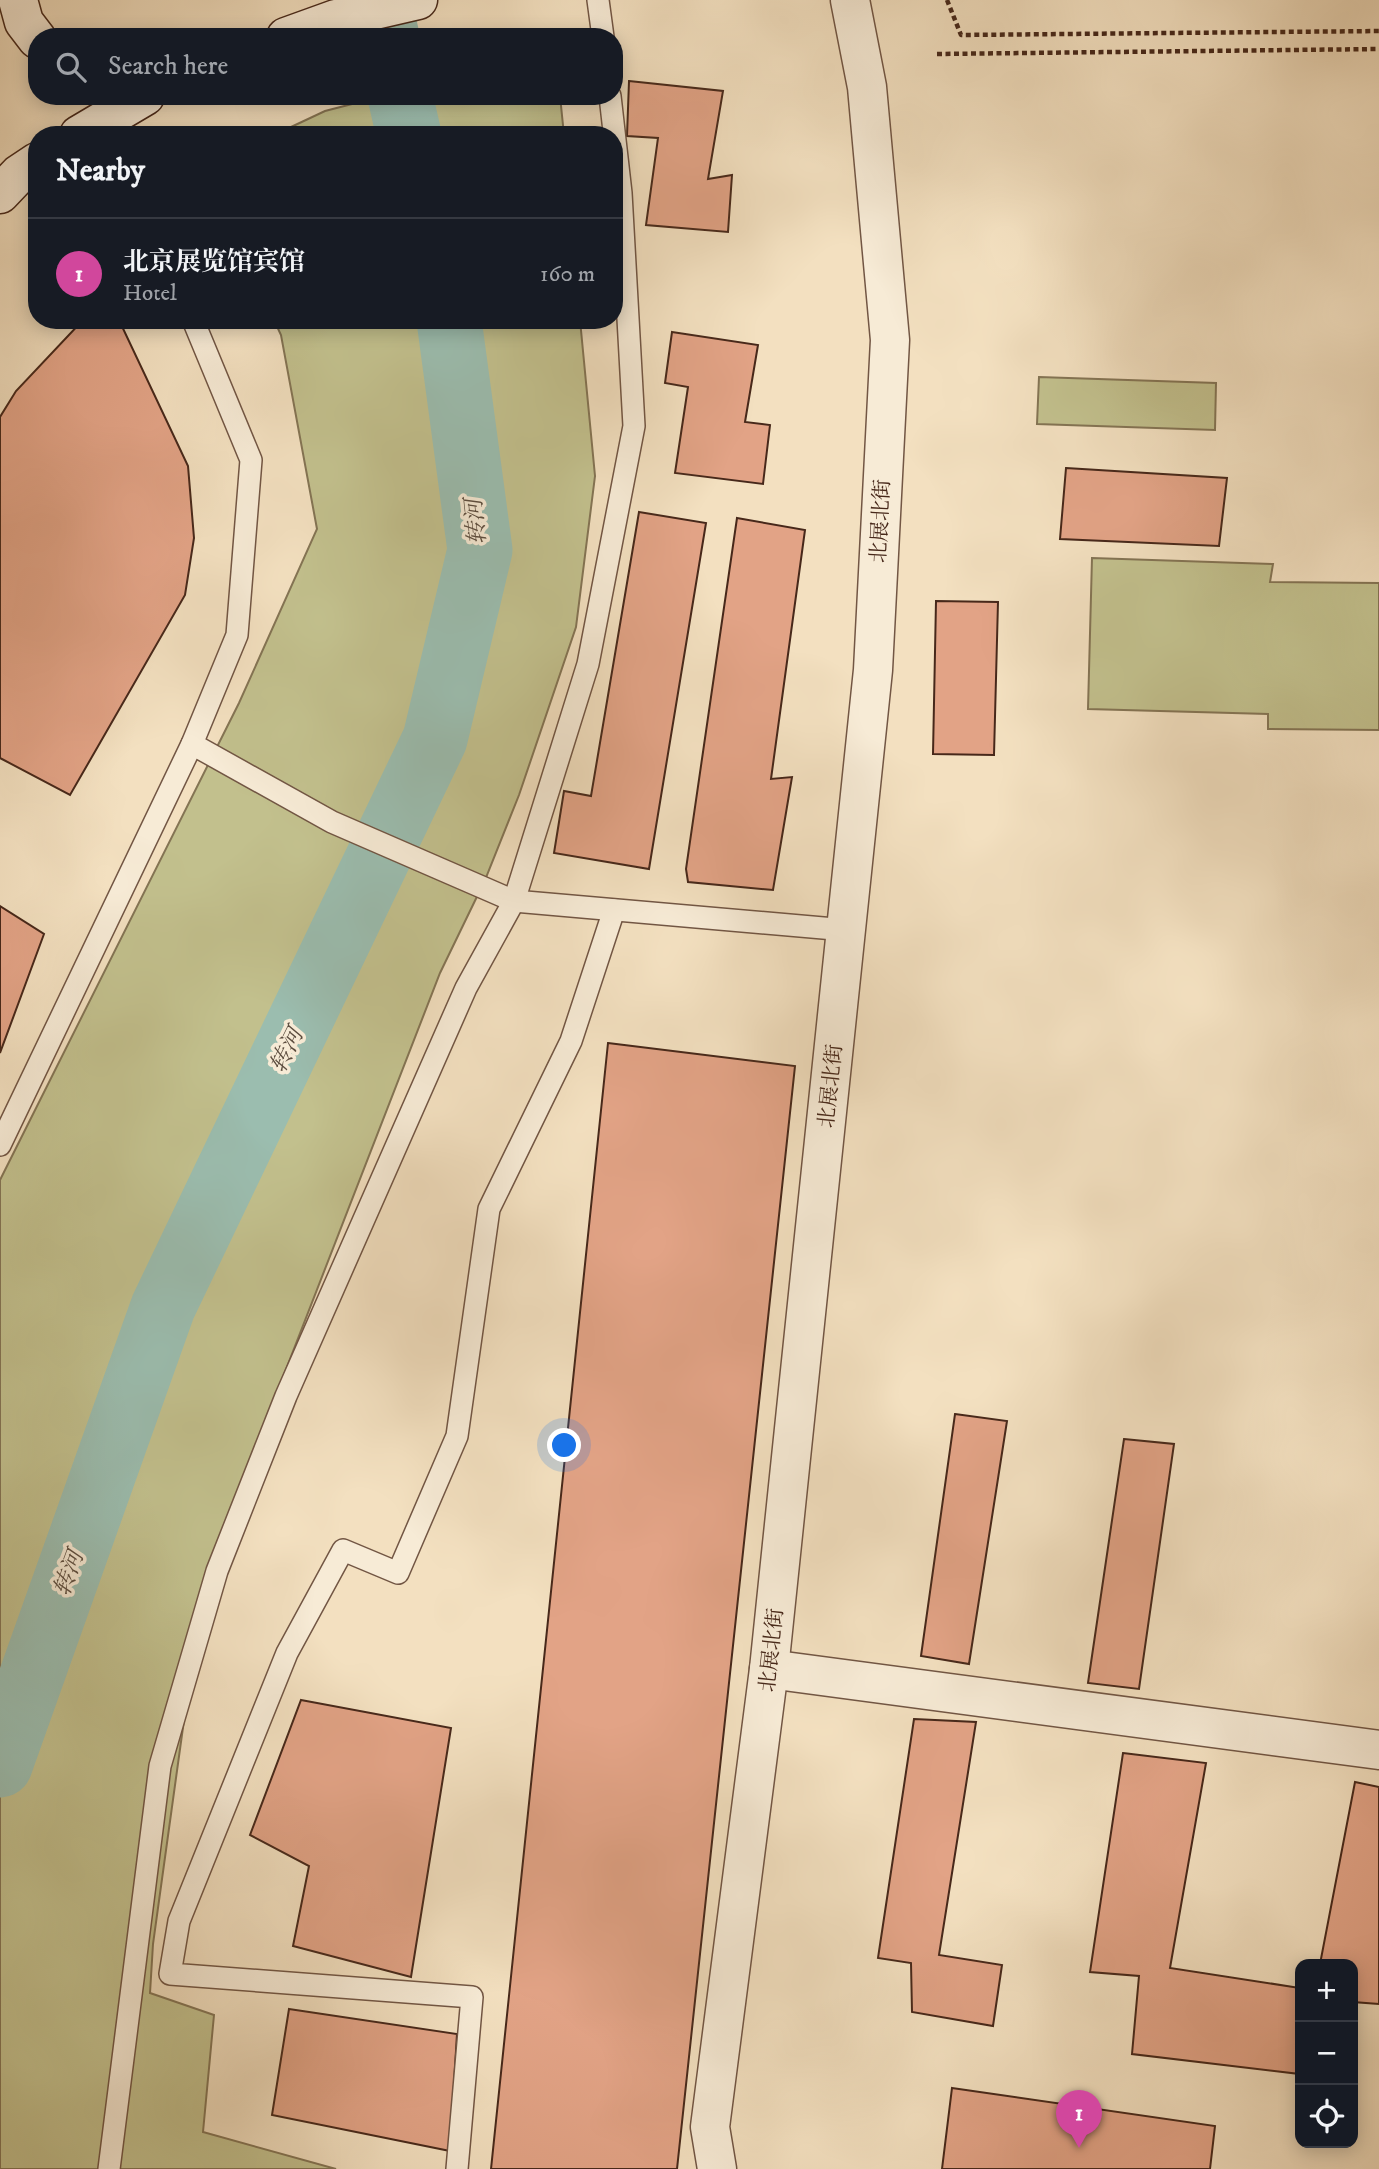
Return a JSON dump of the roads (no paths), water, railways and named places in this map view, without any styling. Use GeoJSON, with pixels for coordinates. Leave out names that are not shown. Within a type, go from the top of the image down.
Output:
{"type":"FeatureCollection","features":[{"type":"Feature","properties":{"kind":"street"},"geometry":{"type":"LineString","coordinates":[[18,0],[24,22],[29,28]]}},
{"type":"Feature","properties":{"kind":"street"},"geometry":{"type":"LineString","coordinates":[[311,28],[336,19],[418,0]]}},
{"type":"Feature","properties":{"kind":"street","name":"北展北街"},"geometry":{"type":"LineString","coordinates":[[717,2169],[710,2127],[769,1669],[873,670],[890,340],[867,87],[850,0]]}},
{"type":"Feature","properties":{"kind":"street"},"geometry":{"type":"LineString","coordinates":[[94,126],[130,105]]}},
{"type":"Feature","properties":{"kind":"street"},"geometry":{"type":"LineString","coordinates":[[0,194],[28,168]]}},
{"type":"Feature","properties":{"kind":"street"},"geometry":{"type":"LineString","coordinates":[[769,1669],[1379,1750]]}},
{"type":"Feature","properties":{"kind":"lane"},"geometry":{"type":"LineString","coordinates":[[598,0],[602,28]]}},
{"type":"Feature","properties":{"kind":"lane"},"geometry":{"type":"LineString","coordinates":[[611,105],[613,126]]}},
{"type":"Feature","properties":{"kind":"lane"},"geometry":{"type":"LineString","coordinates":[[109,2169],[160,1766],[217,1572],[286,1396],[466,988],[514,901],[589,664],[634,426],[623,229]]}},
{"type":"Feature","properties":{"kind":"lane"},"geometry":{"type":"LineString","coordinates":[[0,1145],[192,744],[237,635],[251,460],[197,329]]}},
{"type":"Feature","properties":{"kind":"lane"},"geometry":{"type":"LineString","coordinates":[[192,744],[332,822],[514,901],[846,930]]}},
{"type":"Feature","properties":{"kind":"lane"},"geometry":{"type":"LineString","coordinates":[[457,2169],[472,1997],[170,1974],[179,1921],[287,1653],[343,1550],[398,1573],[457,1436],[489,1209],[571,1041],[614,909]]}},
{"type":"Feature","properties":{"kind":"waterway","name":"转河"},"geometry":{"type":"LineString","coordinates":[[365,0],[385,28]]}},
{"type":"Feature","properties":{"kind":"waterway","name":"转河"},"geometry":{"type":"LineString","coordinates":[[402,105],[407,126]]}},
{"type":"Feature","properties":{"kind":"waterway","name":"转河"},"geometry":{"type":"LineString","coordinates":[[0,1765],[163,1307],[435,739],[480,550],[450,329]]}},
{"type":"Feature","properties":{"kind":"place","name":"北京展览馆宾馆"},"geometry":{"type":"Point","coordinates":[1079,2148]}}]}
